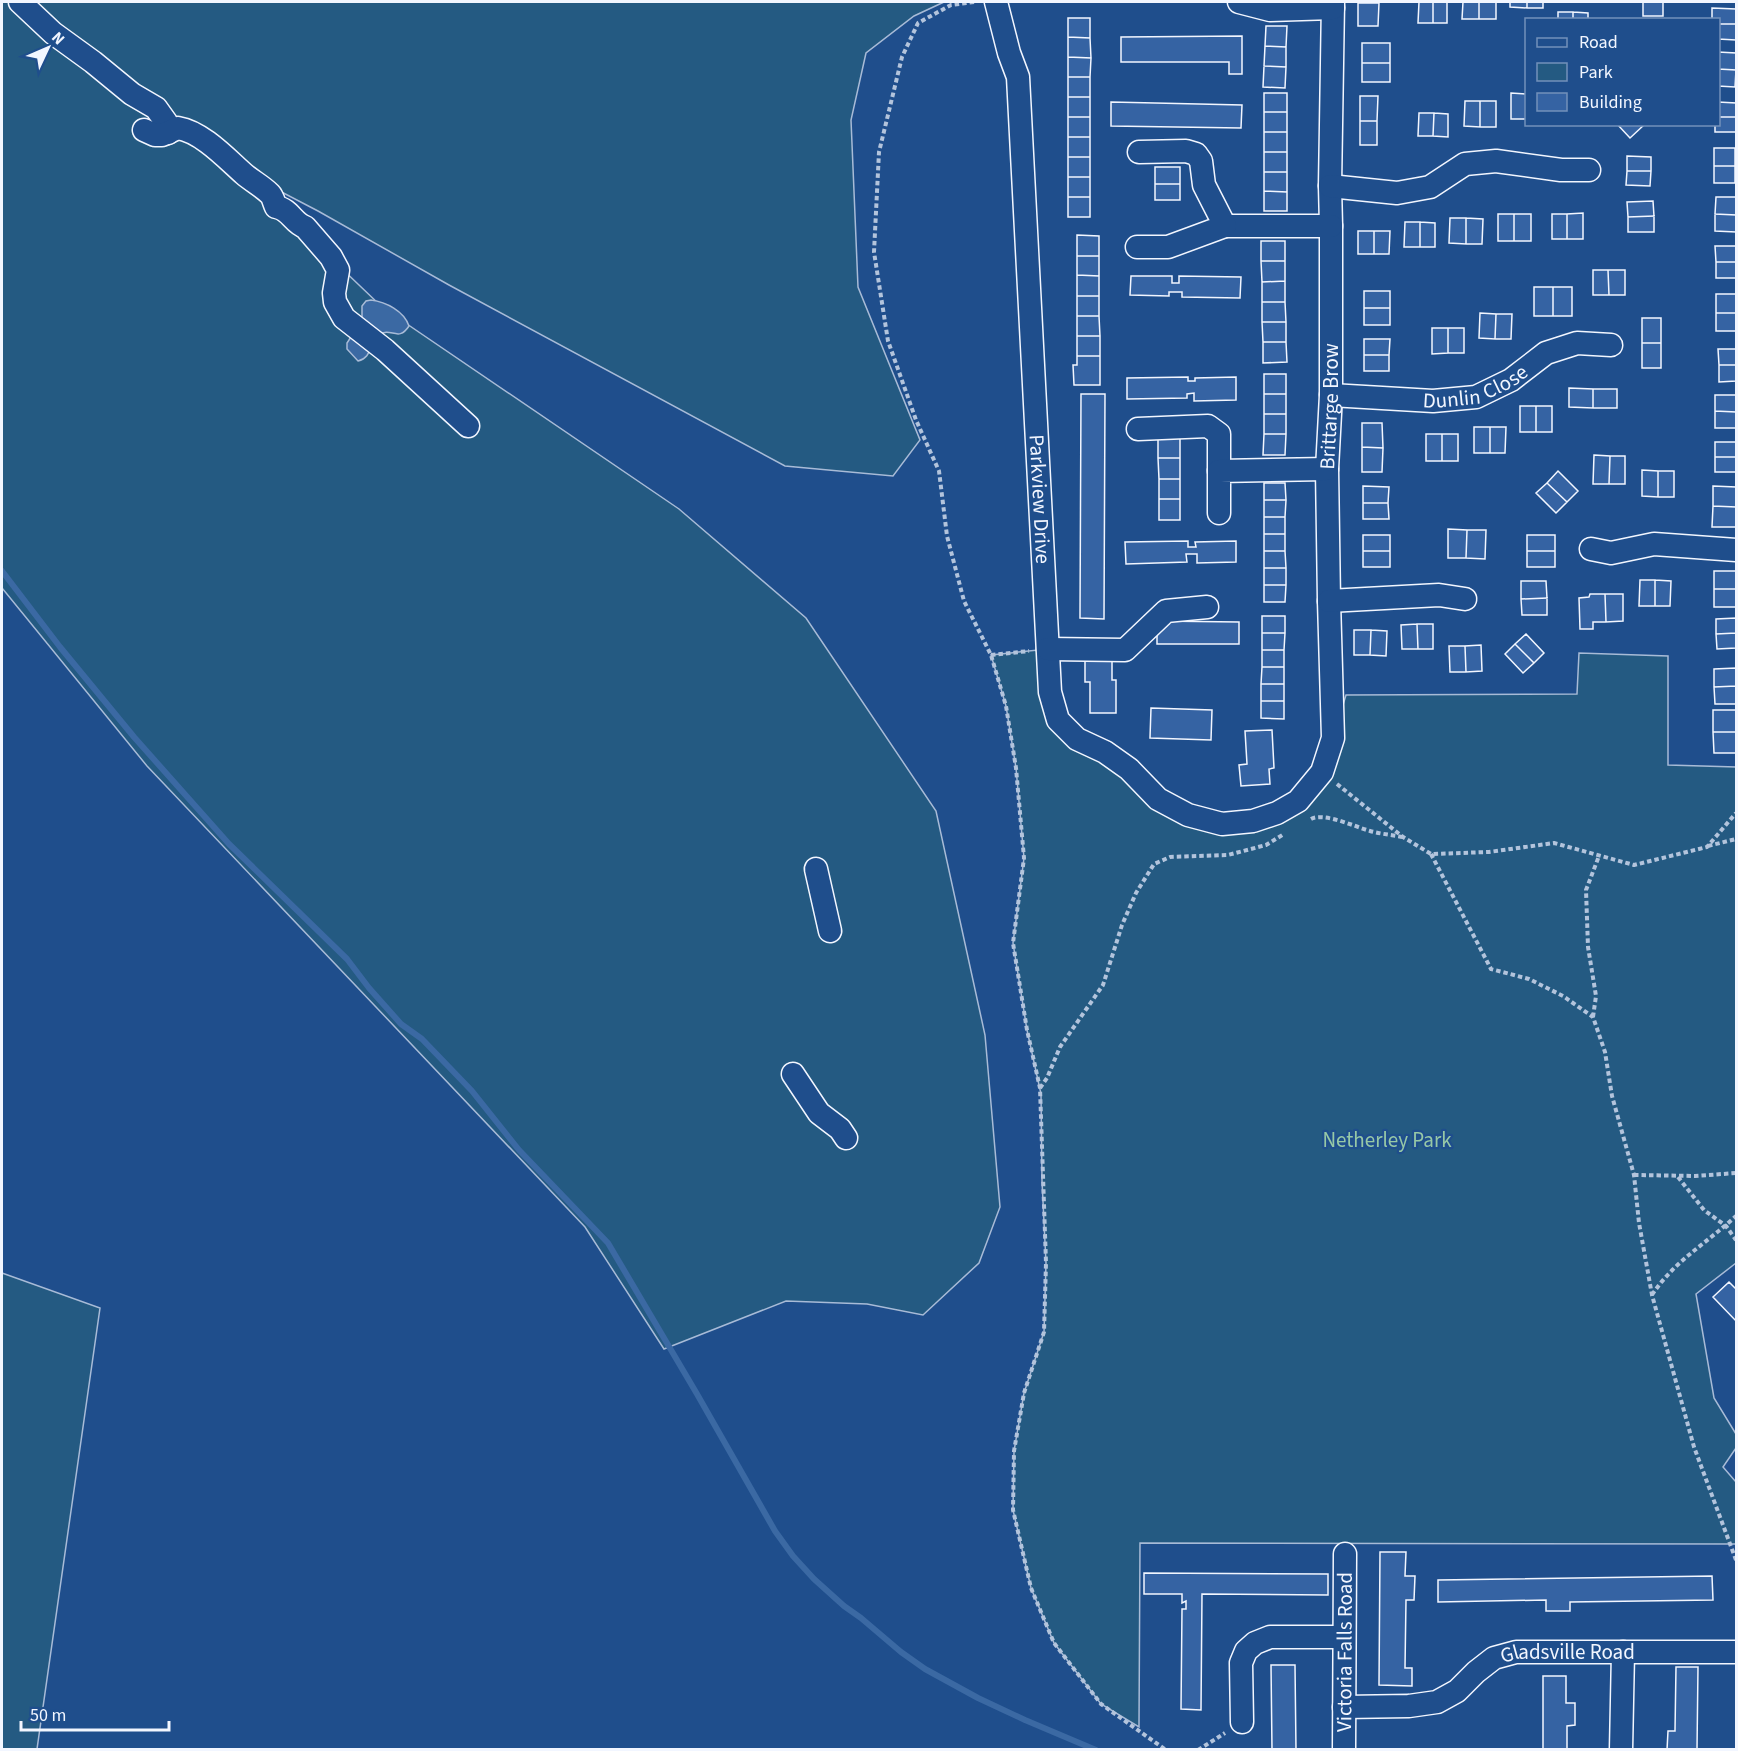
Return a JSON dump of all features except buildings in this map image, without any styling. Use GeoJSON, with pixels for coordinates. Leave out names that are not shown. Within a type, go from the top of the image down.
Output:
{"type":"FeatureCollection","features":[{"type":"Feature","properties":{"kind":"street"},"geometry":{"type":"LineString","coordinates":[[20,2],[53,33],[132,94],[156,108],[166,122],[168,132]]}},
{"type":"Feature","properties":{"kind":"street","name":"Parkview Drive"},"geometry":{"type":"LineString","coordinates":[[996,2],[1009,53],[1018,77],[1050,692],[1058,720],[1077,739],[1105,752],[1129,769],[1158,799],[1188,815],[1222,824],[1253,821],[1277,813],[1298,801]]}},
{"type":"Feature","properties":{"kind":"street"},"geometry":{"type":"LineString","coordinates":[[1239,2],[1270,10],[1333,4]]}},
{"type":"Feature","properties":{"kind":"street","name":"Brittarge Brow"},"geometry":{"type":"LineString","coordinates":[[1298,801],[1322,772],[1334,738],[1327,470],[1331,395],[1330,186],[1333,4]]}},
{"type":"Feature","properties":{"kind":"street"},"geometry":{"type":"LineString","coordinates":[[144,130],[155,135],[173,129],[184,129],[202,138],[269,193],[276,207],[283,208],[305,227],[331,257],[338,270],[334,293],[335,302],[344,318],[386,350],[468,426]]}},
{"type":"Feature","properties":{"kind":"street"},"geometry":{"type":"LineString","coordinates":[[1139,152],[1186,151],[1196,154],[1201,161],[1204,185],[1225,226]]}},
{"type":"Feature","properties":{"kind":"street"},"geometry":{"type":"LineString","coordinates":[[1330,186],[1397,193],[1430,187],[1465,164],[1496,161],[1561,170],[1589,170]]}},
{"type":"Feature","properties":{"kind":"street"},"geometry":{"type":"LineString","coordinates":[[1137,247],[1168,247],[1225,226],[1331,226]]}},
{"type":"Feature","properties":{"kind":"street","name":"Dunlin Close"},"geometry":{"type":"LineString","coordinates":[[1331,395],[1433,400],[1476,397],[1512,380],[1546,353],[1577,343],[1611,345]]}},
{"type":"Feature","properties":{"kind":"street"},"geometry":{"type":"LineString","coordinates":[[1138,429],[1208,426],[1219,434],[1219,513]]}},
{"type":"Feature","properties":{"kind":"street"},"geometry":{"type":"LineString","coordinates":[[1219,471],[1327,470]]}},
{"type":"Feature","properties":{"kind":"street"},"geometry":{"type":"LineString","coordinates":[[1592,549],[1611,553],[1654,544],[1737,550]]}},
{"type":"Feature","properties":{"kind":"street"},"geometry":{"type":"LineString","coordinates":[[1329,601],[1439,595],[1465,599]]}},
{"type":"Feature","properties":{"kind":"street"},"geometry":{"type":"LineString","coordinates":[[1048,649],[1125,650],[1166,611],[1207,607]]}},
{"type":"Feature","properties":{"kind":"street"},"geometry":{"type":"LineString","coordinates":[[816,869],[830,931]]}},
{"type":"Feature","properties":{"kind":"street"},"geometry":{"type":"LineString","coordinates":[[793,1074],[819,1113],[840,1129],[846,1138]]}},
{"type":"Feature","properties":{"kind":"street","name":"Victoria Falls Road"},"geometry":{"type":"LineString","coordinates":[[1344,1749],[1345,1554]]}},
{"type":"Feature","properties":{"kind":"street"},"geometry":{"type":"LineString","coordinates":[[1242,1722],[1241,1663],[1249,1636],[1344,1637]]}},
{"type":"Feature","properties":{"kind":"street","name":"Gladsville Road"},"geometry":{"type":"LineString","coordinates":[[1344,1707],[1409,1706],[1437,1702],[1457,1691],[1494,1658],[1516,1652],[1737,1652]]}},
{"type":"Feature","properties":{"kind":"street"},"geometry":{"type":"LineString","coordinates":[[1621,1749],[1623,1652]]}},
{"type":"Feature","properties":{"kind":"path"},"geometry":{"type":"LineString","coordinates":[[974,2],[951,5],[918,23],[902,57],[879,153],[874,252],[888,341],[916,420],[939,471],[947,536],[964,601],[991,655],[1006,706],[1016,768],[1024,858],[1013,943],[1027,1030],[1040,1088],[1046,1263],[1044,1332],[1024,1394],[1016,1439],[1013,1510],[1031,1588],[1054,1643],[1101,1704],[1166,1749]]}},
{"type":"Feature","properties":{"kind":"path"},"geometry":{"type":"LineString","coordinates":[[991,655],[1048,649]]}},
{"type":"Feature","properties":{"kind":"path"},"geometry":{"type":"LineString","coordinates":[[1322,772],[1403,837],[1431,854],[1491,969],[1529,979],[1563,996],[1593,1017]]}},
{"type":"Feature","properties":{"kind":"path"},"geometry":{"type":"LineString","coordinates":[[1707,847],[1737,813]]}},
{"type":"Feature","properties":{"kind":"path"},"geometry":{"type":"LineString","coordinates":[[1305,822],[1316,816],[1370,831],[1403,837]]}},
{"type":"Feature","properties":{"kind":"path"},"geometry":{"type":"LineString","coordinates":[[1040,1088],[1047,1078],[1060,1047],[1103,985],[1122,925],[1136,893],[1154,864],[1170,857],[1227,855],[1266,845],[1285,834]]}},
{"type":"Feature","properties":{"kind":"path"},"geometry":{"type":"LineString","coordinates":[[1431,854],[1489,852],[1554,843],[1634,865],[1737,839]]}},
{"type":"Feature","properties":{"kind":"path"},"geometry":{"type":"LineString","coordinates":[[1599,856],[1586,890],[1588,947],[1596,996],[1593,1017],[1605,1052],[1612,1096],[1634,1175],[1639,1223],[1652,1295],[1694,1447],[1737,1560]]}},
{"type":"Feature","properties":{"kind":"path"},"geometry":{"type":"LineString","coordinates":[[1634,1175],[1677,1176],[1737,1173]]}},
{"type":"Feature","properties":{"kind":"path"},"geometry":{"type":"LineString","coordinates":[[1677,1176],[1704,1210],[1726,1226],[1737,1240]]}},
{"type":"Feature","properties":{"kind":"path"},"geometry":{"type":"LineString","coordinates":[[1652,1295],[1671,1271],[1737,1216]]}},
{"type":"Feature","properties":{"kind":"path"},"geometry":{"type":"LineString","coordinates":[[1198,1749],[1242,1722]]}},
{"type":"Feature","properties":{"kind":"green space"},"geometry":{"type":"Polygon","coordinates":[[[2,2],[944,2],[914,16],[866,53],[851,120],[858,287],[920,440],[893,476],[785,466],[209,154],[292,221],[382,307],[679,509],[806,618],[936,811],[985,1035],[1000,1207],[979,1263],[923,1315],[867,1304],[786,1301],[664,1349],[585,1227],[147,766],[2,588],[2,2]]]}},
{"type":"Feature","properties":{"kind":"green space","name":"Netherley Park"},"geometry":{"type":"Polygon","coordinates":[[[1048,649],[1058,720],[1188,815],[1277,813],[1333,738],[1346,695],[1577,694],[1579,653],[1668,656],[1668,765],[1736,767],[1736,1263],[1696,1294],[1714,1398],[1736,1434],[1736,1448],[1723,1467],[1736,1482],[1736,1544],[1140,1543],[1139,1727],[1101,1704],[1054,1643],[1031,1588],[1013,1510],[1014,1451],[1024,1393],[1044,1332],[1046,1263],[1041,1094],[1027,1030],[1013,943],[1024,858],[1016,768],[1006,706],[991,655],[1048,649]]]}},
{"type":"Feature","properties":{"kind":"green space"},"geometry":{"type":"Polygon","coordinates":[[[2,1273],[100,1308],[37,1749],[2,1749],[2,1273]]]}},
{"type":"Feature","properties":{"kind":"shaded area"},"geometry":{"type":"Polygon","coordinates":[[[371,300],[394,308],[409,326],[398,334],[387,332],[379,335],[366,357],[358,361],[347,349],[347,343],[362,320],[362,306],[366,301],[371,300]]]}},
{"type":"Feature","properties":{"kind":"waterway"},"geometry":{"type":"LineString","coordinates":[[2,571],[60,647],[134,737],[229,844],[347,959],[401,1024],[422,1039],[472,1091],[519,1150],[608,1243],[775,1531],[814,1579],[844,1606],[925,1669],[978,1698],[1096,1750]]}}]}
